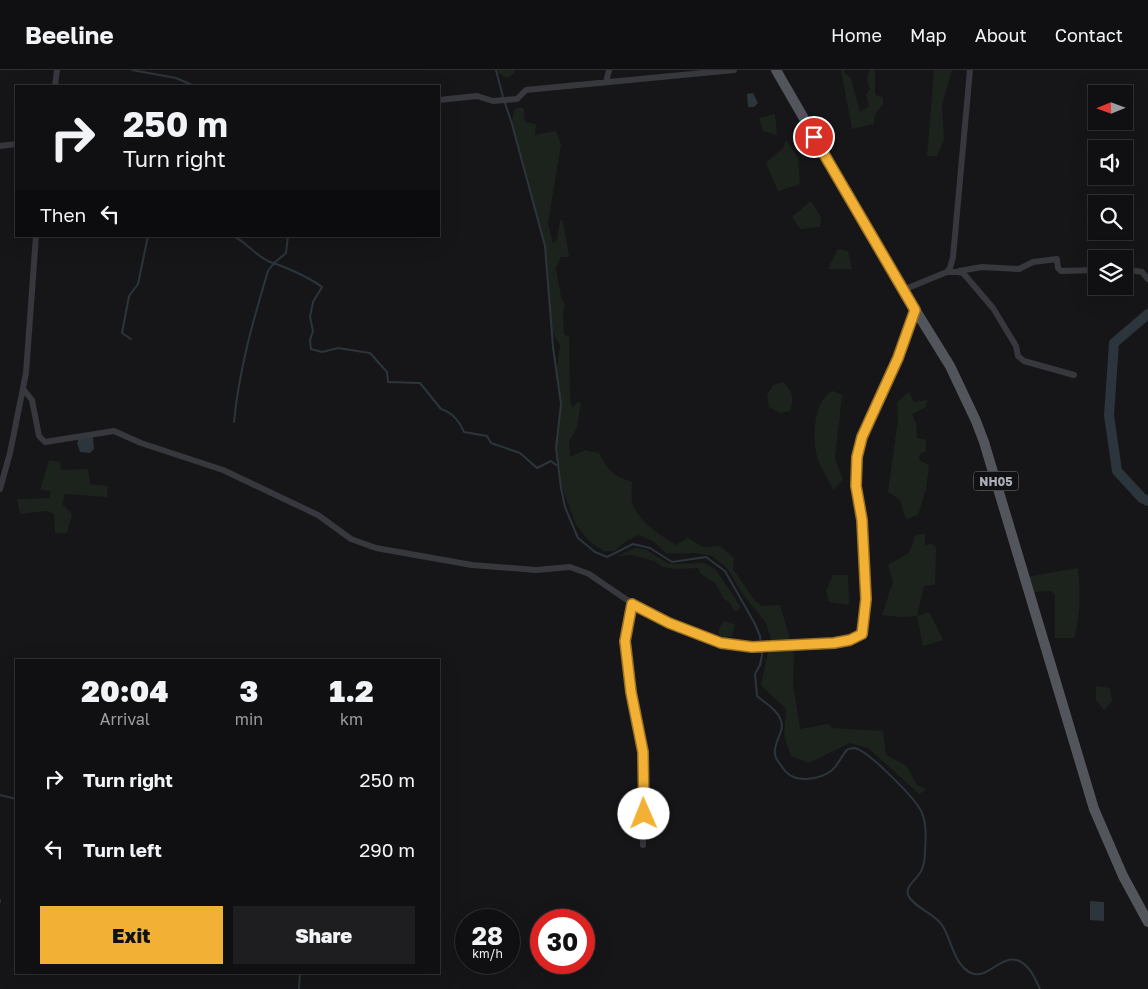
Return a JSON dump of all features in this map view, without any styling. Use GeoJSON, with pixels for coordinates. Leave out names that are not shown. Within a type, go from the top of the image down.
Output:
{"type":"FeatureCollection","features":[{"type":"Feature","properties":{"kind":"main road","name":"NH05"},"geometry":{"type":"LineString","coordinates":[[776,70],[903,290],[950,366],[984,442],[1094,809],[1123,876],[1148,922]]}},
{"type":"Feature","properties":{"kind":"street"},"geometry":{"type":"LineString","coordinates":[[55,85],[57,70]]}},
{"type":"Feature","properties":{"kind":"street"},"geometry":{"type":"LineString","coordinates":[[606,82],[609,70]]}},
{"type":"Feature","properties":{"kind":"street"},"geometry":{"type":"LineString","coordinates":[[440,100],[477,96],[493,101],[517,99],[526,90],[734,70]]}},
{"type":"Feature","properties":{"kind":"street"},"geometry":{"type":"LineString","coordinates":[[947,272],[953,258],[970,70]]}},
{"type":"Feature","properties":{"kind":"street"},"geometry":{"type":"LineString","coordinates":[[0,146],[15,144]]}},
{"type":"Feature","properties":{"kind":"street"},"geometry":{"type":"LineString","coordinates":[[0,489],[24,390],[29,356],[36,237]]}},
{"type":"Feature","properties":{"kind":"street"},"geometry":{"type":"LineString","coordinates":[[903,290],[947,272],[958,272],[982,267],[1019,269],[1033,262],[1057,259],[1058,268],[1061,271],[1088,270]]}},
{"type":"Feature","properties":{"kind":"street"},"geometry":{"type":"LineString","coordinates":[[1133,271],[1142,272],[1148,279]]}},
{"type":"Feature","properties":{"kind":"street"},"geometry":{"type":"LineString","coordinates":[[958,272],[963,273],[993,308],[1016,346],[1018,356],[1024,361],[1074,375]]}},
{"type":"Feature","properties":{"kind":"street"},"geometry":{"type":"LineString","coordinates":[[24,390],[32,400],[39,436],[45,442],[114,431],[223,470],[318,515],[351,539],[368,545],[472,565],[536,570],[570,567],[590,574],[632,604],[669,623],[721,643],[752,647],[834,643],[850,640],[862,634],[866,599],[862,520],[856,486],[857,457],[862,437],[898,358],[915,310]]}},
{"type":"Feature","properties":{"kind":"street"},"geometry":{"type":"LineString","coordinates":[[632,604],[625,641],[631,692],[643,752],[643,845]]}},
{"type":"Feature","properties":{"kind":"shaded area"},"geometry":{"type":"Polygon","coordinates":[[[496,70],[516,70],[509,78],[496,70]]]}},
{"type":"Feature","properties":{"kind":"shaded area"},"geometry":{"type":"Polygon","coordinates":[[[841,70],[844,70],[851,78],[860,112],[869,106],[866,95],[870,89],[867,80],[869,70],[875,70],[875,95],[883,97],[883,104],[875,114],[874,124],[852,129],[841,70]]]}},
{"type":"Feature","properties":{"kind":"shaded area"},"geometry":{"type":"Polygon","coordinates":[[[934,70],[952,70],[942,104],[944,140],[937,156],[927,156],[934,70]]]}},
{"type":"Feature","properties":{"kind":"shaded area"},"geometry":{"type":"Polygon","coordinates":[[[753,93],[758,103],[754,107],[748,107],[747,94],[753,93]]]}},
{"type":"Feature","properties":{"kind":"shaded area"},"geometry":{"type":"Polygon","coordinates":[[[520,107],[524,109],[525,122],[536,124],[535,135],[556,131],[561,144],[548,223],[553,244],[557,240],[560,220],[563,221],[569,257],[561,257],[556,268],[561,297],[565,305],[563,313],[564,335],[569,336],[570,401],[573,408],[576,403],[581,402],[577,427],[569,442],[570,457],[585,450],[599,453],[612,472],[632,482],[632,502],[644,522],[676,545],[688,538],[702,547],[720,546],[734,558],[733,569],[755,601],[762,606],[780,605],[791,642],[771,640],[766,623],[743,595],[727,568],[712,556],[695,553],[667,554],[653,541],[639,535],[628,540],[614,551],[604,551],[590,542],[576,525],[564,493],[557,465],[556,448],[561,404],[557,368],[560,345],[552,332],[545,246],[512,124],[514,110],[520,107]]]}},
{"type":"Feature","properties":{"kind":"shaded area"},"geometry":{"type":"Polygon","coordinates":[[[775,114],[777,135],[763,131],[759,118],[775,114]]]}},
{"type":"Feature","properties":{"kind":"shaded area"},"geometry":{"type":"Polygon","coordinates":[[[786,140],[798,158],[800,184],[778,191],[766,163],[783,148],[786,140]]]}},
{"type":"Feature","properties":{"kind":"shaded area"},"geometry":{"type":"Polygon","coordinates":[[[811,201],[821,217],[820,227],[800,229],[792,217],[811,201]]]}},
{"type":"Feature","properties":{"kind":"shaded area"},"geometry":{"type":"Polygon","coordinates":[[[838,249],[848,251],[852,269],[828,269],[838,249]]]}},
{"type":"Feature","properties":{"kind":"shaded area"},"geometry":{"type":"Polygon","coordinates":[[[783,382],[791,392],[792,402],[790,411],[780,413],[769,407],[767,395],[773,385],[783,382]]]}},
{"type":"Feature","properties":{"kind":"shaded area"},"geometry":{"type":"Polygon","coordinates":[[[833,391],[842,395],[835,458],[843,480],[833,490],[816,454],[815,423],[821,403],[826,395],[833,391]]]}},
{"type":"Feature","properties":{"kind":"shaded area"},"geometry":{"type":"Polygon","coordinates":[[[909,392],[914,402],[927,400],[926,407],[912,414],[916,424],[917,438],[926,440],[926,451],[920,454],[919,460],[929,465],[926,489],[918,515],[906,519],[900,500],[888,492],[898,420],[897,402],[909,392]]]}},
{"type":"Feature","properties":{"kind":"shaded area"},"geometry":{"type":"Polygon","coordinates":[[[93,437],[94,449],[90,453],[80,452],[77,443],[79,439],[93,437]]]}},
{"type":"Feature","properties":{"kind":"shaded area"},"geometry":{"type":"Polygon","coordinates":[[[49,460],[60,462],[61,470],[88,469],[90,484],[108,486],[107,497],[65,494],[62,504],[72,514],[67,533],[55,533],[54,514],[47,511],[20,514],[17,499],[50,498],[50,491],[40,490],[49,460]]]}},
{"type":"Feature","properties":{"kind":"shaded area"},"geometry":{"type":"Polygon","coordinates":[[[925,533],[925,545],[932,544],[936,548],[935,585],[924,586],[917,616],[882,615],[893,582],[888,565],[909,553],[915,536],[925,533]]]}},
{"type":"Feature","properties":{"kind":"shaded area"},"geometry":{"type":"Polygon","coordinates":[[[635,548],[645,549],[669,564],[705,563],[716,570],[741,607],[735,612],[730,603],[723,598],[716,584],[701,574],[698,568],[677,569],[663,567],[654,561],[631,555],[617,556],[635,548]]]}},
{"type":"Feature","properties":{"kind":"shaded area"},"geometry":{"type":"Polygon","coordinates":[[[1078,568],[1079,603],[1074,638],[1055,638],[1055,595],[1051,591],[1033,592],[1026,577],[1078,568]]]}},
{"type":"Feature","properties":{"kind":"shaded area"},"geometry":{"type":"Polygon","coordinates":[[[833,575],[848,575],[849,605],[829,602],[826,591],[833,575]]]}},
{"type":"Feature","properties":{"kind":"shaded area"},"geometry":{"type":"Polygon","coordinates":[[[929,612],[943,640],[923,646],[917,616],[929,612]]]}},
{"type":"Feature","properties":{"kind":"shaded area"},"geometry":{"type":"Polygon","coordinates":[[[725,621],[735,625],[732,636],[725,638],[718,634],[720,626],[725,621]]]}},
{"type":"Feature","properties":{"kind":"shaded area"},"geometry":{"type":"Polygon","coordinates":[[[794,651],[793,684],[800,729],[828,724],[832,728],[883,731],[886,755],[907,766],[916,784],[926,790],[919,794],[868,748],[850,743],[809,763],[791,756],[784,736],[786,709],[761,685],[768,652],[794,651]]]}},
{"type":"Feature","properties":{"kind":"shaded area"},"geometry":{"type":"Polygon","coordinates":[[[1096,686],[1110,688],[1112,701],[1104,710],[1096,700],[1096,686]]]}},
{"type":"Feature","properties":{"kind":"shaded area"},"geometry":{"type":"Polygon","coordinates":[[[1090,901],[1104,902],[1104,921],[1090,920],[1090,901]]]}},
{"type":"Feature","properties":{"kind":"waterway"},"geometry":{"type":"LineString","coordinates":[[132,70],[176,78],[192,85]]}},
{"type":"Feature","properties":{"kind":"waterway"},"geometry":{"type":"LineString","coordinates":[[496,70],[545,246],[553,347],[561,404],[556,448],[565,507],[578,538],[595,552],[607,557],[633,544],[650,548],[672,562],[706,557],[725,571],[760,636],[762,655],[760,665],[755,674],[757,696],[774,710],[781,721],[782,725],[775,755],[783,768],[792,776],[809,779],[831,771],[847,750],[854,748],[870,757],[911,798],[922,813],[925,822],[924,862],[920,873],[908,889],[908,895],[914,903],[942,925],[960,964],[965,969],[971,973],[978,974],[1006,961],[1021,962],[1034,976],[1040,989]]}},
{"type":"Feature","properties":{"kind":"waterway"},"geometry":{"type":"LineString","coordinates":[[131,339],[122,333],[129,296],[138,284],[148,237]]}},
{"type":"Feature","properties":{"kind":"waterway"},"geometry":{"type":"LineString","coordinates":[[235,237],[269,262],[302,275],[322,287],[313,302],[310,317],[313,331],[310,340],[311,349],[322,352],[338,348],[370,353],[387,372],[388,382],[420,383],[441,409],[449,412],[455,418],[464,432],[487,436],[491,443],[520,453],[537,468],[551,461],[556,465]]}},
{"type":"Feature","properties":{"kind":"waterway"},"geometry":{"type":"LineString","coordinates":[[234,422],[243,365],[262,290],[268,271],[286,253],[288,237]]}},
{"type":"Feature","properties":{"kind":"waterway"},"geometry":{"type":"LineString","coordinates":[[1148,314],[1114,343],[1109,415],[1117,471],[1142,498],[1148,501]]}},
{"type":"Feature","properties":{"kind":"waterway"},"geometry":{"type":"LineString","coordinates":[[0,795],[15,799]]}},
{"type":"Feature","properties":{"kind":"waterway"},"geometry":{"type":"LineString","coordinates":[[299,989],[300,974]]}},
{"type":"Feature","properties":{"kind":"route"},"geometry":{"type":"LineString","coordinates":[[644,814],[643,752],[631,692],[625,641],[632,604],[669,623],[721,643],[752,647],[834,643],[850,640],[862,634],[866,599],[862,520],[856,486],[857,457],[862,437],[898,358],[915,310],[814,137]]}}]}
